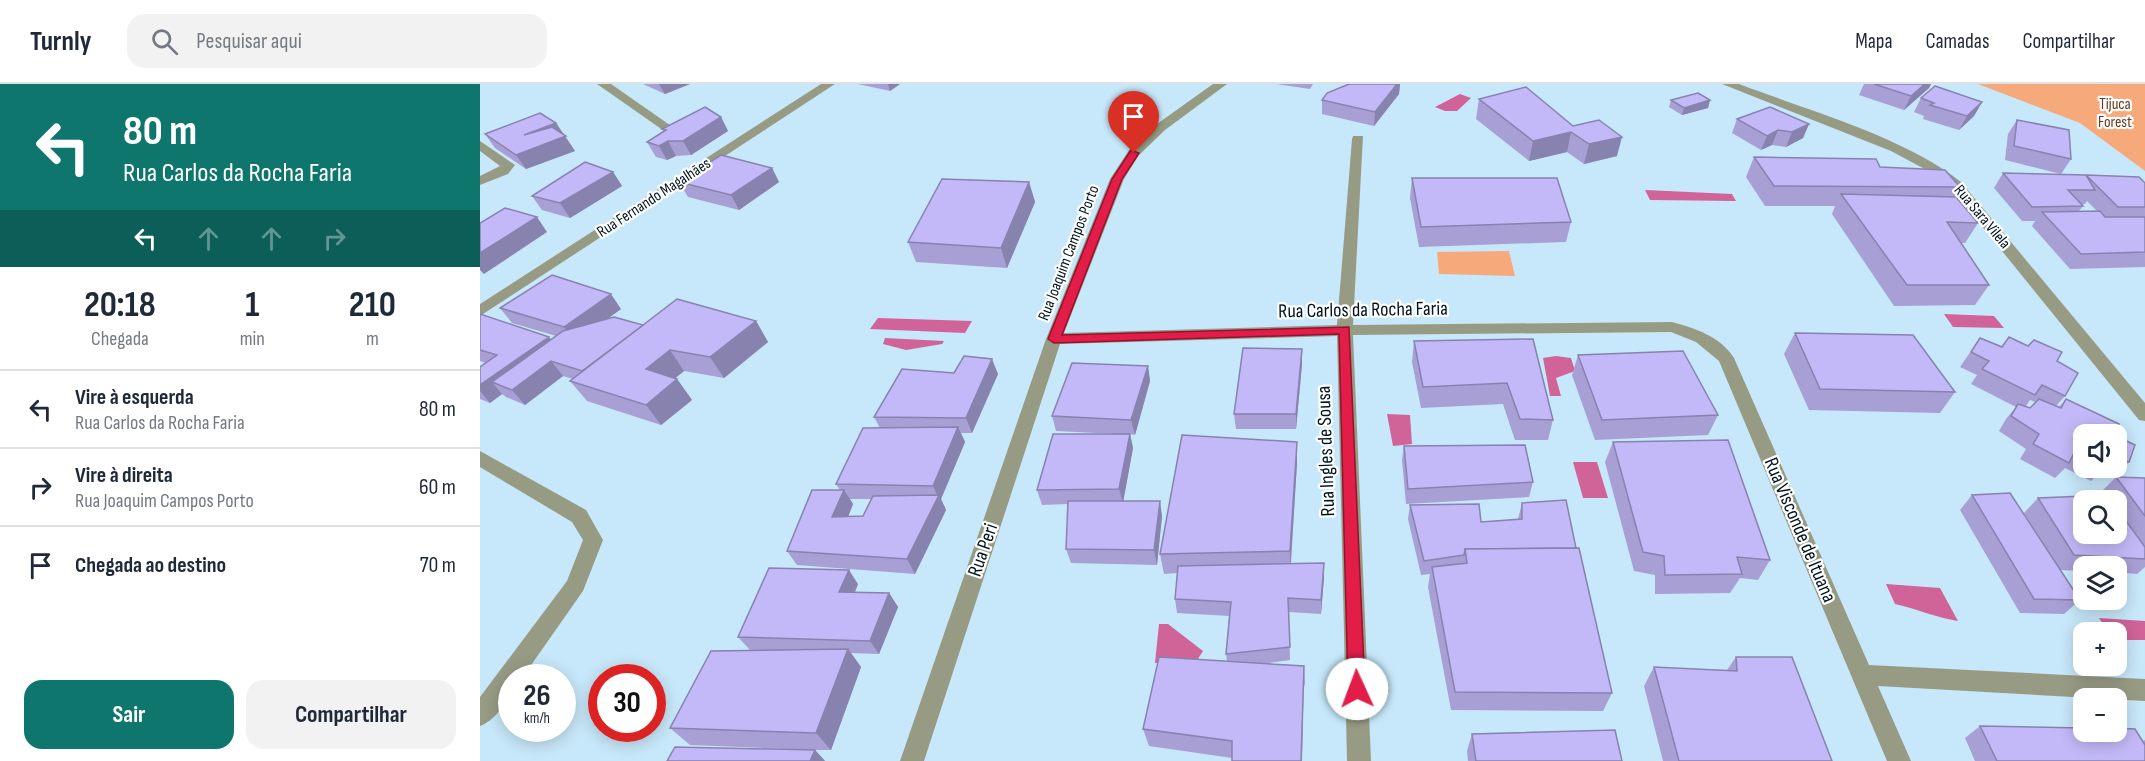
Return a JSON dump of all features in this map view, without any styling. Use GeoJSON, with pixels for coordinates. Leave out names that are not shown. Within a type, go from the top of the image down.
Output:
{"type":"FeatureCollection","features":[{"type":"Feature","properties":{"kind":"street"},"geometry":{"type":"LineString","coordinates":[[605,84],[671,130]]}},
{"type":"Feature","properties":{"kind":"street","name":"Rua Fernando Magalhães"},"geometry":{"type":"LineString","coordinates":[[480,311],[829,84]]}},
{"type":"Feature","properties":{"kind":"street","name":"Rua Joaquim Campos Porto"},"geometry":{"type":"LineString","coordinates":[[1054,339],[1117,179],[1134,153],[1161,127],[1221,84]]}},
{"type":"Feature","properties":{"kind":"street","name":"Rua Sara Vilela"},"geometry":{"type":"LineString","coordinates":[[1728,84],[1896,148],[1939,171],[1956,185],[2145,415]]}},
{"type":"Feature","properties":{"kind":"street","name":"Rua Ingles de Sousa"},"geometry":{"type":"LineString","coordinates":[[1358,140],[1345,330],[1359,761]]}},
{"type":"Feature","properties":{"kind":"street"},"geometry":{"type":"LineString","coordinates":[[480,146],[508,165],[503,171],[480,181]]}},
{"type":"Feature","properties":{"kind":"street","name":"Rua Carlos da Rocha Faria"},"geometry":{"type":"LineString","coordinates":[[1054,339],[1345,330],[1672,327]]}},
{"type":"Feature","properties":{"kind":"street","name":"Rua Visconde de Ituana"},"geometry":{"type":"LineString","coordinates":[[1672,327],[1713,343],[1726,358],[1899,761]]}},
{"type":"Feature","properties":{"kind":"street","name":"Rua Peri"},"geometry":{"type":"LineString","coordinates":[[912,761],[1054,339]]}},
{"type":"Feature","properties":{"kind":"street"},"geometry":{"type":"LineString","coordinates":[[480,459],[579,516],[593,540],[576,585],[536,643],[480,715]]}},
{"type":"Feature","properties":{"kind":"street"},"geometry":{"type":"LineString","coordinates":[[1862,675],[2145,690]]}},
{"type":"Feature","properties":{"kind":"green space","name":"Tijuca Forest"},"geometry":{"type":"Polygon","coordinates":[[[1978,84],[2145,84],[2145,171],[2080,123],[1978,84]]]}},
{"type":"Feature","properties":{"kind":"green space"},"geometry":{"type":"Polygon","coordinates":[[[1509,251],[1515,276],[1439,274],[1437,252],[1509,251]]]}},
{"type":"Feature","properties":{"kind":"shaded area"},"geometry":{"type":"Polygon","coordinates":[[[1460,94],[1471,98],[1457,111],[1445,111],[1435,107],[1460,94]]]}},
{"type":"Feature","properties":{"kind":"shaded area"},"geometry":{"type":"Polygon","coordinates":[[[1645,190],[1732,194],[1736,201],[1650,200],[1645,190]]]}},
{"type":"Feature","properties":{"kind":"shaded area"},"geometry":{"type":"Polygon","coordinates":[[[1944,314],[1994,316],[2004,328],[1953,327],[1944,314]]]}},
{"type":"Feature","properties":{"kind":"shaded area"},"geometry":{"type":"Polygon","coordinates":[[[878,318],[972,321],[965,333],[870,329],[878,318]]]}},
{"type":"Feature","properties":{"kind":"shaded area"},"geometry":{"type":"Polygon","coordinates":[[[885,338],[944,341],[942,344],[906,350],[883,344],[885,338]]]}},
{"type":"Feature","properties":{"kind":"shaded area"},"geometry":{"type":"Polygon","coordinates":[[[1556,356],[1571,358],[1575,371],[1556,378],[1561,396],[1550,396],[1543,358],[1556,356]]]}},
{"type":"Feature","properties":{"kind":"shaded area"},"geometry":{"type":"Polygon","coordinates":[[[1387,414],[1410,415],[1412,444],[1393,446],[1387,414]]]}},
{"type":"Feature","properties":{"kind":"shaded area"},"geometry":{"type":"Polygon","coordinates":[[[1573,462],[1597,462],[1608,498],[1583,498],[1573,462]]]}},
{"type":"Feature","properties":{"kind":"shaded area"},"geometry":{"type":"Polygon","coordinates":[[[1886,584],[1940,588],[1958,621],[1895,604],[1886,584]]]}},
{"type":"Feature","properties":{"kind":"shaded area"},"geometry":{"type":"Polygon","coordinates":[[[2099,618],[2145,621],[2145,640],[2127,640],[2127,622],[2102,622],[2099,618]]]}},
{"type":"Feature","properties":{"kind":"shaded area"},"geometry":{"type":"Polygon","coordinates":[[[1159,624],[1168,624],[1203,651],[1196,662],[1155,663],[1159,624]]]}},
{"type":"Feature","properties":{"kind":"building"},"geometry":{"type":"Polygon","coordinates":[[[1349,84],[1397,84],[1375,112],[1322,100],[1327,93],[1349,84]]]}},
{"type":"Feature","properties":{"kind":"building"},"geometry":{"type":"Polygon","coordinates":[[[1874,84],[1925,84],[1911,96],[1874,84]]]}},
{"type":"Feature","properties":{"kind":"building"},"geometry":{"type":"Polygon","coordinates":[[[1935,86],[1982,102],[1967,116],[1930,105],[1934,103],[1921,98],[1935,86]]]}},
{"type":"Feature","properties":{"kind":"building"},"geometry":{"type":"Polygon","coordinates":[[[1526,87],[1573,126],[1599,120],[1622,137],[1589,144],[1571,132],[1533,141],[1479,99],[1526,87]]]}},
{"type":"Feature","properties":{"kind":"building"},"geometry":{"type":"Polygon","coordinates":[[[1698,93],[1710,100],[1684,108],[1671,100],[1698,93]]]}},
{"type":"Feature","properties":{"kind":"building"},"geometry":{"type":"Polygon","coordinates":[[[705,107],[721,117],[683,141],[668,141],[659,146],[647,142],[666,130],[662,129],[705,107]]]}},
{"type":"Feature","properties":{"kind":"building"},"geometry":{"type":"Polygon","coordinates":[[[1770,107],[1809,124],[1792,132],[1778,130],[1767,136],[1737,119],[1770,107]]]}},
{"type":"Feature","properties":{"kind":"building"},"geometry":{"type":"Polygon","coordinates":[[[540,113],[556,123],[524,135],[552,127],[566,136],[516,155],[485,134],[540,113]]]}},
{"type":"Feature","properties":{"kind":"building"},"geometry":{"type":"Polygon","coordinates":[[[2017,120],[2069,130],[2071,159],[2014,146],[2017,120]]]}},
{"type":"Feature","properties":{"kind":"building"},"geometry":{"type":"Polygon","coordinates":[[[721,155],[772,168],[731,195],[679,182],[721,155]]]}},
{"type":"Feature","properties":{"kind":"building"},"geometry":{"type":"Polygon","coordinates":[[[1754,157],[1876,159],[1880,167],[1945,170],[1960,187],[1774,186],[1754,157]]]}},
{"type":"Feature","properties":{"kind":"building"},"geometry":{"type":"Polygon","coordinates":[[[585,162],[613,172],[560,203],[532,196],[585,162]]]}},
{"type":"Feature","properties":{"kind":"building"},"geometry":{"type":"Polygon","coordinates":[[[2003,173],[2086,175],[2095,190],[2068,190],[2083,206],[2032,207],[2003,173]]]}},
{"type":"Feature","properties":{"kind":"building"},"geometry":{"type":"Polygon","coordinates":[[[2086,175],[2139,177],[2145,183],[2145,207],[2118,207],[2086,175]]]}},
{"type":"Feature","properties":{"kind":"building"},"geometry":{"type":"Polygon","coordinates":[[[1412,178],[1557,178],[1571,222],[1421,227],[1412,178]]]}},
{"type":"Feature","properties":{"kind":"building"},"geometry":{"type":"Polygon","coordinates":[[[942,179],[1029,182],[1001,248],[908,242],[942,179]]]}},
{"type":"Feature","properties":{"kind":"building"},"geometry":{"type":"Polygon","coordinates":[[[1841,194],[1956,197],[1978,223],[1947,222],[1989,285],[1907,285],[1841,194]]]}},
{"type":"Feature","properties":{"kind":"building"},"geometry":{"type":"Polygon","coordinates":[[[505,208],[537,217],[480,253],[480,223],[505,208]]]}},
{"type":"Feature","properties":{"kind":"building"},"geometry":{"type":"Polygon","coordinates":[[[2100,211],[2105,217],[2145,217],[2145,252],[2081,254],[2042,212],[2100,211]]]}},
{"type":"Feature","properties":{"kind":"building"},"geometry":{"type":"Polygon","coordinates":[[[552,275],[611,294],[564,327],[500,308],[552,275]]]}},
{"type":"Feature","properties":{"kind":"building"},"geometry":{"type":"Polygon","coordinates":[[[677,299],[756,321],[710,357],[670,350],[646,369],[677,379],[646,405],[570,381],[677,299]]]}},
{"type":"Feature","properties":{"kind":"building"},"geometry":{"type":"Polygon","coordinates":[[[480,314],[549,337],[480,385],[480,367],[497,355],[480,350],[480,314]]]}},
{"type":"Feature","properties":{"kind":"building"},"geometry":{"type":"Polygon","coordinates":[[[614,317],[643,325],[582,371],[551,361],[512,390],[492,382],[563,331],[614,317]]]}},
{"type":"Feature","properties":{"kind":"building"},"geometry":{"type":"Polygon","coordinates":[[[1795,333],[1913,335],[1955,392],[1820,389],[1795,333]]]}},
{"type":"Feature","properties":{"kind":"building"},"geometry":{"type":"Polygon","coordinates":[[[2009,337],[2028,346],[2034,340],[2062,352],[2057,361],[2078,373],[2065,396],[2042,385],[2035,395],[1982,369],[1989,361],[1971,352],[1980,338],[2002,347],[2009,337]]]}},
{"type":"Feature","properties":{"kind":"building"},"geometry":{"type":"Polygon","coordinates":[[[1533,339],[1553,420],[1520,419],[1507,383],[1423,387],[1414,341],[1533,339]]]}},
{"type":"Feature","properties":{"kind":"building"},"geometry":{"type":"Polygon","coordinates":[[[1243,348],[1302,349],[1296,414],[1234,414],[1243,348]]]}},
{"type":"Feature","properties":{"kind":"building"},"geometry":{"type":"Polygon","coordinates":[[[1683,351],[1718,415],[1602,420],[1578,355],[1683,351]]]}},
{"type":"Feature","properties":{"kind":"building"},"geometry":{"type":"Polygon","coordinates":[[[964,356],[992,359],[966,418],[874,417],[902,369],[954,373],[964,356]]]}},
{"type":"Feature","properties":{"kind":"building"},"geometry":{"type":"Polygon","coordinates":[[[1072,363],[1148,366],[1131,420],[1052,416],[1072,363]]]}},
{"type":"Feature","properties":{"kind":"building"},"geometry":{"type":"Polygon","coordinates":[[[2039,399],[2061,408],[2066,399],[2119,424],[2073,424],[2073,455],[2069,463],[2033,444],[2039,434],[2011,416],[2018,404],[2030,408],[2039,399]]]}},
{"type":"Feature","properties":{"kind":"building"},"geometry":{"type":"Polygon","coordinates":[[[958,427],[933,486],[836,484],[863,428],[958,427]]]}},
{"type":"Feature","properties":{"kind":"building"},"geometry":{"type":"Polygon","coordinates":[[[1053,434],[1130,434],[1119,489],[1037,490],[1053,434]]]}},
{"type":"Feature","properties":{"kind":"building"},"geometry":{"type":"Polygon","coordinates":[[[1182,435],[1297,442],[1290,551],[1160,554],[1182,435]]]}},
{"type":"Feature","properties":{"kind":"building"},"geometry":{"type":"Polygon","coordinates":[[[1728,440],[1770,560],[1737,557],[1742,574],[1665,575],[1664,556],[1643,552],[1613,442],[1728,440]]]}},
{"type":"Feature","properties":{"kind":"building"},"geometry":{"type":"Polygon","coordinates":[[[2127,441],[2135,445],[2129,462],[2127,461],[2127,441]]]}},
{"type":"Feature","properties":{"kind":"building"},"geometry":{"type":"Polygon","coordinates":[[[1525,445],[1533,482],[1408,489],[1404,446],[1525,445]]]}},
{"type":"Feature","properties":{"kind":"building"},"geometry":{"type":"Polygon","coordinates":[[[2117,478],[2145,478],[2145,516],[2127,490],[2117,478]]]}},
{"type":"Feature","properties":{"kind":"building"},"geometry":{"type":"Polygon","coordinates":[[[812,490],[844,490],[832,517],[863,516],[873,496],[939,495],[907,559],[787,551],[812,490]]]}},
{"type":"Feature","properties":{"kind":"building"},"geometry":{"type":"Polygon","coordinates":[[[2010,493],[2073,589],[2073,600],[2034,599],[1972,495],[2010,493]]]}},
{"type":"Feature","properties":{"kind":"building"},"geometry":{"type":"Polygon","coordinates":[[[2073,497],[2073,544],[2127,544],[2127,522],[2145,547],[2145,559],[2127,558],[2127,556],[2074,555],[2038,498],[2073,497]]]}},
{"type":"Feature","properties":{"kind":"building"},"geometry":{"type":"Polygon","coordinates":[[[1566,500],[1576,548],[1465,549],[1464,555],[1424,561],[1410,505],[1479,504],[1481,522],[1522,519],[1522,503],[1566,500]]]}},
{"type":"Feature","properties":{"kind":"building"},"geometry":{"type":"Polygon","coordinates":[[[1068,501],[1160,501],[1154,550],[1066,549],[1068,501]]]}},
{"type":"Feature","properties":{"kind":"building"},"geometry":{"type":"Polygon","coordinates":[[[1579,548],[1612,693],[1455,692],[1432,567],[1467,563],[1465,549],[1579,548]]]}},
{"type":"Feature","properties":{"kind":"building"},"geometry":{"type":"Polygon","coordinates":[[[1324,563],[1321,600],[1288,598],[1290,647],[1226,654],[1231,602],[1175,599],[1178,566],[1324,563]]]}},
{"type":"Feature","properties":{"kind":"building"},"geometry":{"type":"Polygon","coordinates":[[[769,568],[849,570],[839,592],[889,593],[870,641],[738,637],[769,568]]]}},
{"type":"Feature","properties":{"kind":"building"},"geometry":{"type":"Polygon","coordinates":[[[848,649],[816,733],[670,728],[711,651],[848,649]]]}},
{"type":"Feature","properties":{"kind":"building"},"geometry":{"type":"Polygon","coordinates":[[[1159,657],[1304,666],[1301,761],[1232,761],[1232,741],[1143,729],[1159,657]]]}},
{"type":"Feature","properties":{"kind":"building"},"geometry":{"type":"Polygon","coordinates":[[[1736,657],[1792,657],[1832,761],[1679,761],[1654,667],[1737,671],[1736,657]]]}},
{"type":"Feature","properties":{"kind":"building"},"geometry":{"type":"Polygon","coordinates":[[[1980,726],[2073,728],[2073,742],[2127,742],[2127,729],[2135,729],[2145,745],[2145,761],[1997,761],[1980,726]]]}},
{"type":"Feature","properties":{"kind":"building"},"geometry":{"type":"Polygon","coordinates":[[[1615,730],[1622,761],[1476,761],[1472,734],[1615,730]]]}},
{"type":"Feature","properties":{"kind":"building"},"geometry":{"type":"Polygon","coordinates":[[[675,747],[815,750],[810,761],[667,761],[675,747]]]}},
{"type":"Feature","properties":{"kind":"route"},"geometry":{"type":"LineString","coordinates":[[1134,153],[1117,179],[1054,339],[1345,330],[1357,689]]}}]}
